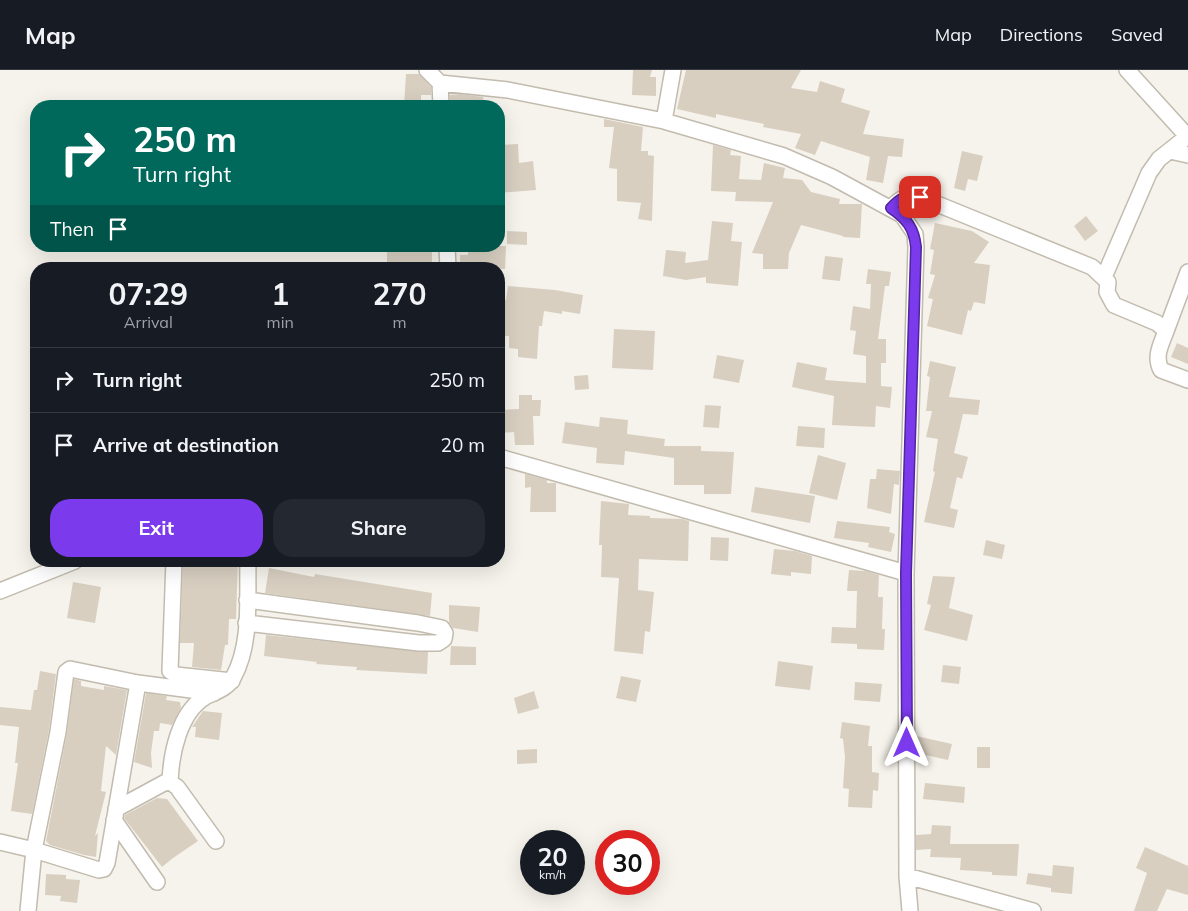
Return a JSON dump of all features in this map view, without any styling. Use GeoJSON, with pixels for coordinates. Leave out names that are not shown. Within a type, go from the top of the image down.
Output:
{"type":"FeatureCollection","features":[{"type":"Feature","properties":{"kind":"street"},"geometry":{"type":"LineString","coordinates":[[427,70],[440,83],[508,90],[664,121],[784,156],[832,176],[891,208],[910,223],[915,234],[916,247],[906,573],[908,876],[910,911]]}},
{"type":"Feature","properties":{"kind":"street"},"geometry":{"type":"LineString","coordinates":[[664,121],[673,70]]}},
{"type":"Feature","properties":{"kind":"street"},"geometry":{"type":"LineString","coordinates":[[1104,277],[1149,173],[1159,160],[1188,136],[1127,70]]}},
{"type":"Feature","properties":{"kind":"street"},"geometry":{"type":"LineString","coordinates":[[440,83],[441,100]]}},
{"type":"Feature","properties":{"kind":"street"},"geometry":{"type":"LineString","coordinates":[[1170,151],[1188,155]]}},
{"type":"Feature","properties":{"kind":"street"},"geometry":{"type":"LineString","coordinates":[[891,208],[899,199],[908,196],[920,197],[1092,267],[1108,282],[1107,292],[1114,304],[1157,323],[1166,331]]}},
{"type":"Feature","properties":{"kind":"street"},"geometry":{"type":"LineString","coordinates":[[1188,272],[1156,358],[1161,370],[1188,380]]}},
{"type":"Feature","properties":{"kind":"street"},"geometry":{"type":"LineString","coordinates":[[505,459],[906,573]]}},
{"type":"Feature","properties":{"kind":"street"},"geometry":{"type":"LineString","coordinates":[[0,591],[61,567]]}},
{"type":"Feature","properties":{"kind":"street"},"geometry":{"type":"LineString","coordinates":[[174,567],[170,671],[176,675],[232,681]]}},
{"type":"Feature","properties":{"kind":"street"},"geometry":{"type":"LineString","coordinates":[[170,782],[174,744],[180,730],[195,706],[204,698],[232,681],[244,648],[248,567]]}},
{"type":"Feature","properties":{"kind":"street"},"geometry":{"type":"LineString","coordinates":[[246,623],[419,643],[438,643],[444,639],[445,633],[442,628],[431,626],[247,600]]}},
{"type":"Feature","properties":{"kind":"street"},"geometry":{"type":"LineString","coordinates":[[28,911],[34,850],[58,732],[66,672],[70,669],[138,683],[214,693]]}},
{"type":"Feature","properties":{"kind":"street"},"geometry":{"type":"LineString","coordinates":[[0,842],[34,850],[96,870],[104,869],[107,863],[138,683]]}},
{"type":"Feature","properties":{"kind":"street"},"geometry":{"type":"LineString","coordinates":[[115,814],[164,783],[170,782],[177,787],[216,841]]}},
{"type":"Feature","properties":{"kind":"street"},"geometry":{"type":"LineString","coordinates":[[115,814],[157,882]]}},
{"type":"Feature","properties":{"kind":"street"},"geometry":{"type":"LineString","coordinates":[[908,876],[1034,911]]}},
{"type":"Feature","properties":{"kind":"building"},"geometry":{"type":"Polygon","coordinates":[[[633,70],[652,70],[650,77],[656,77],[656,96],[632,95],[633,70]]]}},
{"type":"Feature","properties":{"kind":"building"},"geometry":{"type":"Polygon","coordinates":[[[686,70],[801,70],[791,88],[817,92],[820,81],[845,89],[841,102],[870,111],[863,134],[904,139],[902,157],[888,156],[883,183],[866,180],[870,157],[821,141],[815,155],[795,148],[801,134],[763,127],[764,124],[716,114],[716,118],[677,109],[686,70]]]}},
{"type":"Feature","properties":{"kind":"building"},"geometry":{"type":"Polygon","coordinates":[[[406,74],[419,74],[431,87],[431,95],[421,95],[421,100],[404,100],[406,74]]]}},
{"type":"Feature","properties":{"kind":"building"},"geometry":{"type":"Polygon","coordinates":[[[460,94],[483,97],[483,100],[450,100],[450,95],[460,94]]]}},
{"type":"Feature","properties":{"kind":"building"},"geometry":{"type":"Polygon","coordinates":[[[604,119],[643,127],[641,151],[648,151],[648,155],[654,156],[652,221],[638,219],[641,203],[617,201],[617,169],[609,168],[614,127],[604,127],[604,119]]]}},
{"type":"Feature","properties":{"kind":"building"},"geometry":{"type":"Polygon","coordinates":[[[518,144],[519,163],[533,161],[536,190],[505,193],[505,145],[518,144]]]}},
{"type":"Feature","properties":{"kind":"building"},"geometry":{"type":"Polygon","coordinates":[[[713,145],[731,150],[730,155],[741,156],[739,179],[761,180],[764,163],[785,168],[783,178],[802,180],[811,192],[840,199],[839,204],[862,204],[860,238],[843,237],[801,225],[789,253],[788,269],[763,269],[763,254],[752,253],[773,202],[735,201],[736,192],[711,191],[713,145]]]}},
{"type":"Feature","properties":{"kind":"building"},"geometry":{"type":"Polygon","coordinates":[[[962,151],[983,156],[977,181],[968,179],[965,191],[954,188],[962,151]]]}},
{"type":"Feature","properties":{"kind":"building"},"geometry":{"type":"Polygon","coordinates":[[[1086,216],[1098,231],[1085,241],[1074,226],[1086,216]]]}},
{"type":"Feature","properties":{"kind":"building"},"geometry":{"type":"Polygon","coordinates":[[[712,221],[733,223],[731,241],[742,242],[738,286],[706,283],[706,277],[686,280],[663,276],[666,250],[686,252],[685,263],[708,260],[712,221]]]}},
{"type":"Feature","properties":{"kind":"building"},"geometry":{"type":"Polygon","coordinates":[[[935,223],[972,231],[989,242],[974,263],[990,265],[985,304],[974,302],[971,311],[968,310],[962,335],[927,326],[933,299],[928,298],[935,275],[930,274],[934,250],[930,249],[935,223]]]}},
{"type":"Feature","properties":{"kind":"building"},"geometry":{"type":"Polygon","coordinates":[[[507,231],[527,232],[527,245],[507,244],[507,231]]]}},
{"type":"Feature","properties":{"kind":"building"},"geometry":{"type":"Polygon","coordinates":[[[506,246],[505,269],[505,262],[460,262],[460,255],[468,255],[468,252],[505,252],[506,246]]]}},
{"type":"Feature","properties":{"kind":"building"},"geometry":{"type":"Polygon","coordinates":[[[387,252],[432,252],[432,262],[387,262],[387,252]]]}},
{"type":"Feature","properties":{"kind":"building"},"geometry":{"type":"Polygon","coordinates":[[[825,256],[843,258],[840,281],[822,279],[825,256]]]}},
{"type":"Feature","properties":{"kind":"building"},"geometry":{"type":"Polygon","coordinates":[[[868,269],[891,272],[889,286],[885,286],[878,339],[886,339],[886,363],[881,363],[881,386],[892,387],[890,408],[876,406],[875,427],[832,425],[834,396],[792,387],[797,362],[827,368],[825,380],[866,383],[866,356],[853,354],[856,331],[850,330],[853,306],[870,309],[871,284],[866,284],[868,269]]]}},
{"type":"Feature","properties":{"kind":"building"},"geometry":{"type":"Polygon","coordinates":[[[508,286],[555,290],[583,295],[580,314],[544,311],[542,326],[539,326],[537,359],[518,357],[518,349],[509,348],[509,336],[505,336],[508,286]]]}},
{"type":"Feature","properties":{"kind":"building"},"geometry":{"type":"Polygon","coordinates":[[[614,329],[655,331],[653,370],[612,368],[614,329]]]}},
{"type":"Feature","properties":{"kind":"building"},"geometry":{"type":"Polygon","coordinates":[[[1177,343],[1188,348],[1188,364],[1171,357],[1177,343]]]}},
{"type":"Feature","properties":{"kind":"building"},"geometry":{"type":"Polygon","coordinates":[[[717,355],[744,360],[739,383],[713,378],[717,355]]]}},
{"type":"Feature","properties":{"kind":"building"},"geometry":{"type":"Polygon","coordinates":[[[930,361],[956,367],[949,397],[980,400],[978,415],[963,414],[954,453],[968,457],[962,479],[957,477],[950,508],[958,510],[954,528],[924,522],[935,472],[933,471],[938,439],[926,437],[932,411],[926,411],[930,377],[927,376],[930,361]]]}},
{"type":"Feature","properties":{"kind":"building"},"geometry":{"type":"Polygon","coordinates":[[[588,375],[589,389],[575,390],[574,376],[588,375]]]}},
{"type":"Feature","properties":{"kind":"building"},"geometry":{"type":"Polygon","coordinates":[[[519,395],[532,395],[532,400],[541,400],[540,416],[533,416],[534,445],[515,445],[514,432],[505,433],[505,410],[519,409],[519,395]]]}},
{"type":"Feature","properties":{"kind":"building"},"geometry":{"type":"Polygon","coordinates":[[[705,405],[721,406],[719,428],[703,427],[705,405]]]}},
{"type":"Feature","properties":{"kind":"building"},"geometry":{"type":"Polygon","coordinates":[[[600,417],[628,420],[627,434],[665,439],[664,446],[701,446],[701,451],[734,452],[731,494],[704,494],[704,485],[674,485],[674,458],[625,451],[624,465],[596,463],[597,448],[562,443],[565,422],[599,427],[600,417]]]}},
{"type":"Feature","properties":{"kind":"building"},"geometry":{"type":"Polygon","coordinates":[[[798,426],[825,428],[824,448],[796,446],[798,426]]]}},
{"type":"Feature","properties":{"kind":"building"},"geometry":{"type":"Polygon","coordinates":[[[818,455],[846,463],[837,500],[809,493],[818,455]]]}},
{"type":"Feature","properties":{"kind":"building"},"geometry":{"type":"Polygon","coordinates":[[[877,469],[900,471],[899,485],[894,484],[891,514],[867,508],[870,479],[876,479],[877,469]]]}},
{"type":"Feature","properties":{"kind":"building"},"geometry":{"type":"Polygon","coordinates":[[[525,474],[547,480],[547,483],[556,483],[556,512],[530,512],[531,487],[525,488],[525,474]]]}},
{"type":"Feature","properties":{"kind":"building"},"geometry":{"type":"Polygon","coordinates":[[[755,487],[815,496],[810,523],[751,512],[755,487]]]}},
{"type":"Feature","properties":{"kind":"building"},"geometry":{"type":"Polygon","coordinates":[[[601,501],[629,504],[628,515],[689,521],[688,561],[639,559],[638,590],[654,592],[650,632],[645,631],[643,654],[614,651],[619,578],[601,577],[602,545],[599,545],[601,501]]]}},
{"type":"Feature","properties":{"kind":"building"},"geometry":{"type":"Polygon","coordinates":[[[837,521],[890,527],[889,532],[895,534],[891,552],[868,547],[869,543],[834,538],[837,521]]]}},
{"type":"Feature","properties":{"kind":"building"},"geometry":{"type":"Polygon","coordinates":[[[711,537],[729,538],[728,561],[710,560],[711,537]]]}},
{"type":"Feature","properties":{"kind":"building"},"geometry":{"type":"Polygon","coordinates":[[[986,540],[1005,545],[1002,559],[983,555],[986,540]]]}},
{"type":"Feature","properties":{"kind":"building"},"geometry":{"type":"Polygon","coordinates":[[[774,549],[795,551],[812,556],[811,574],[791,572],[791,576],[771,574],[774,549]]]}},
{"type":"Feature","properties":{"kind":"building"},"geometry":{"type":"Polygon","coordinates":[[[183,567],[238,567],[236,619],[229,619],[228,645],[225,645],[221,670],[192,667],[194,643],[180,643],[183,567]]]}},
{"type":"Feature","properties":{"kind":"building"},"geometry":{"type":"Polygon","coordinates":[[[269,568],[314,577],[315,574],[432,593],[430,616],[265,593],[269,568]]]}},
{"type":"Feature","properties":{"kind":"building"},"geometry":{"type":"Polygon","coordinates":[[[849,570],[866,571],[879,575],[878,597],[883,597],[882,629],[885,629],[884,650],[857,649],[857,644],[831,643],[832,627],[856,628],[857,591],[847,591],[849,570]]]}},
{"type":"Feature","properties":{"kind":"building"},"geometry":{"type":"Polygon","coordinates":[[[933,576],[955,577],[949,608],[973,615],[967,641],[924,630],[931,605],[927,604],[933,576]]]}},
{"type":"Feature","properties":{"kind":"building"},"geometry":{"type":"Polygon","coordinates":[[[73,582],[101,587],[95,623],[67,618],[73,582]]]}},
{"type":"Feature","properties":{"kind":"building"},"geometry":{"type":"Polygon","coordinates":[[[449,605],[480,607],[478,632],[453,628],[449,622],[449,605]]]}},
{"type":"Feature","properties":{"kind":"building"},"geometry":{"type":"Polygon","coordinates":[[[266,635],[428,652],[427,674],[356,670],[357,667],[316,664],[317,662],[264,656],[266,635]]]}},
{"type":"Feature","properties":{"kind":"building"},"geometry":{"type":"Polygon","coordinates":[[[451,646],[476,647],[476,665],[450,665],[451,646]]]}},
{"type":"Feature","properties":{"kind":"building"},"geometry":{"type":"Polygon","coordinates":[[[778,661],[813,666],[810,690],[775,686],[778,661]]]}},
{"type":"Feature","properties":{"kind":"building"},"geometry":{"type":"Polygon","coordinates":[[[943,665],[961,667],[959,684],[941,682],[943,665]]]}},
{"type":"Feature","properties":{"kind":"building"},"geometry":{"type":"Polygon","coordinates":[[[40,671],[56,674],[49,730],[32,814],[11,811],[18,763],[15,763],[19,727],[0,725],[0,707],[31,710],[34,690],[37,690],[40,671]]]}},
{"type":"Feature","properties":{"kind":"building"},"geometry":{"type":"Polygon","coordinates":[[[621,676],[641,680],[636,702],[616,698],[621,676]]]}},
{"type":"Feature","properties":{"kind":"building"},"geometry":{"type":"Polygon","coordinates":[[[74,679],[81,681],[81,686],[104,690],[104,686],[127,690],[116,755],[106,746],[101,791],[106,792],[95,836],[98,833],[96,857],[50,845],[46,841],[67,733],[74,679]]]}},
{"type":"Feature","properties":{"kind":"building"},"geometry":{"type":"Polygon","coordinates":[[[855,682],[882,684],[880,702],[854,700],[855,682]]]}},
{"type":"Feature","properties":{"kind":"building"},"geometry":{"type":"Polygon","coordinates":[[[534,691],[539,708],[518,714],[514,698],[534,691]]]}},
{"type":"Feature","properties":{"kind":"building"},"geometry":{"type":"Polygon","coordinates":[[[146,693],[167,696],[166,700],[180,702],[181,708],[172,725],[160,723],[159,731],[154,731],[151,753],[152,768],[134,762],[146,693]]]}},
{"type":"Feature","properties":{"kind":"building"},"geometry":{"type":"Polygon","coordinates":[[[203,711],[222,713],[219,740],[195,737],[196,727],[192,727],[203,711]]]}},
{"type":"Feature","properties":{"kind":"building"},"geometry":{"type":"Polygon","coordinates":[[[842,722],[870,726],[868,746],[872,746],[872,772],[879,773],[878,791],[873,790],[872,808],[848,807],[849,789],[843,788],[845,757],[843,739],[840,738],[842,722]]]}},
{"type":"Feature","properties":{"kind":"building"},"geometry":{"type":"Polygon","coordinates":[[[916,736],[952,744],[948,760],[916,753],[916,736]]]}},
{"type":"Feature","properties":{"kind":"building"},"geometry":{"type":"Polygon","coordinates":[[[977,747],[990,747],[990,768],[977,768],[977,747]]]}},
{"type":"Feature","properties":{"kind":"building"},"geometry":{"type":"Polygon","coordinates":[[[537,749],[537,763],[517,764],[517,750],[537,749]]]}},
{"type":"Feature","properties":{"kind":"building"},"geometry":{"type":"Polygon","coordinates":[[[925,783],[965,787],[964,803],[923,799],[925,783]]]}},
{"type":"Feature","properties":{"kind":"building"},"geometry":{"type":"Polygon","coordinates":[[[157,798],[167,799],[198,841],[162,867],[124,818],[125,815],[157,798]]]}},
{"type":"Feature","properties":{"kind":"building"},"geometry":{"type":"Polygon","coordinates":[[[932,825],[951,826],[950,844],[1019,844],[1017,876],[992,875],[992,872],[960,870],[961,858],[930,857],[931,849],[916,850],[916,835],[931,834],[932,825]]]}},
{"type":"Feature","properties":{"kind":"building"},"geometry":{"type":"Polygon","coordinates":[[[1145,847],[1188,866],[1188,895],[1167,889],[1157,911],[1134,911],[1147,873],[1136,868],[1145,847]]]}},
{"type":"Feature","properties":{"kind":"building"},"geometry":{"type":"Polygon","coordinates":[[[1053,865],[1074,867],[1072,894],[1051,892],[1051,888],[1026,884],[1028,873],[1052,876],[1053,865]]]}},
{"type":"Feature","properties":{"kind":"building"},"geometry":{"type":"Polygon","coordinates":[[[46,874],[66,875],[66,879],[80,880],[77,903],[60,901],[61,896],[45,895],[46,874]]]}},
{"type":"Feature","properties":{"kind":"route"},"geometry":{"type":"LineString","coordinates":[[907,743],[906,573],[916,247],[915,234],[910,223],[891,208],[899,199],[908,196],[920,197]]}}]}
